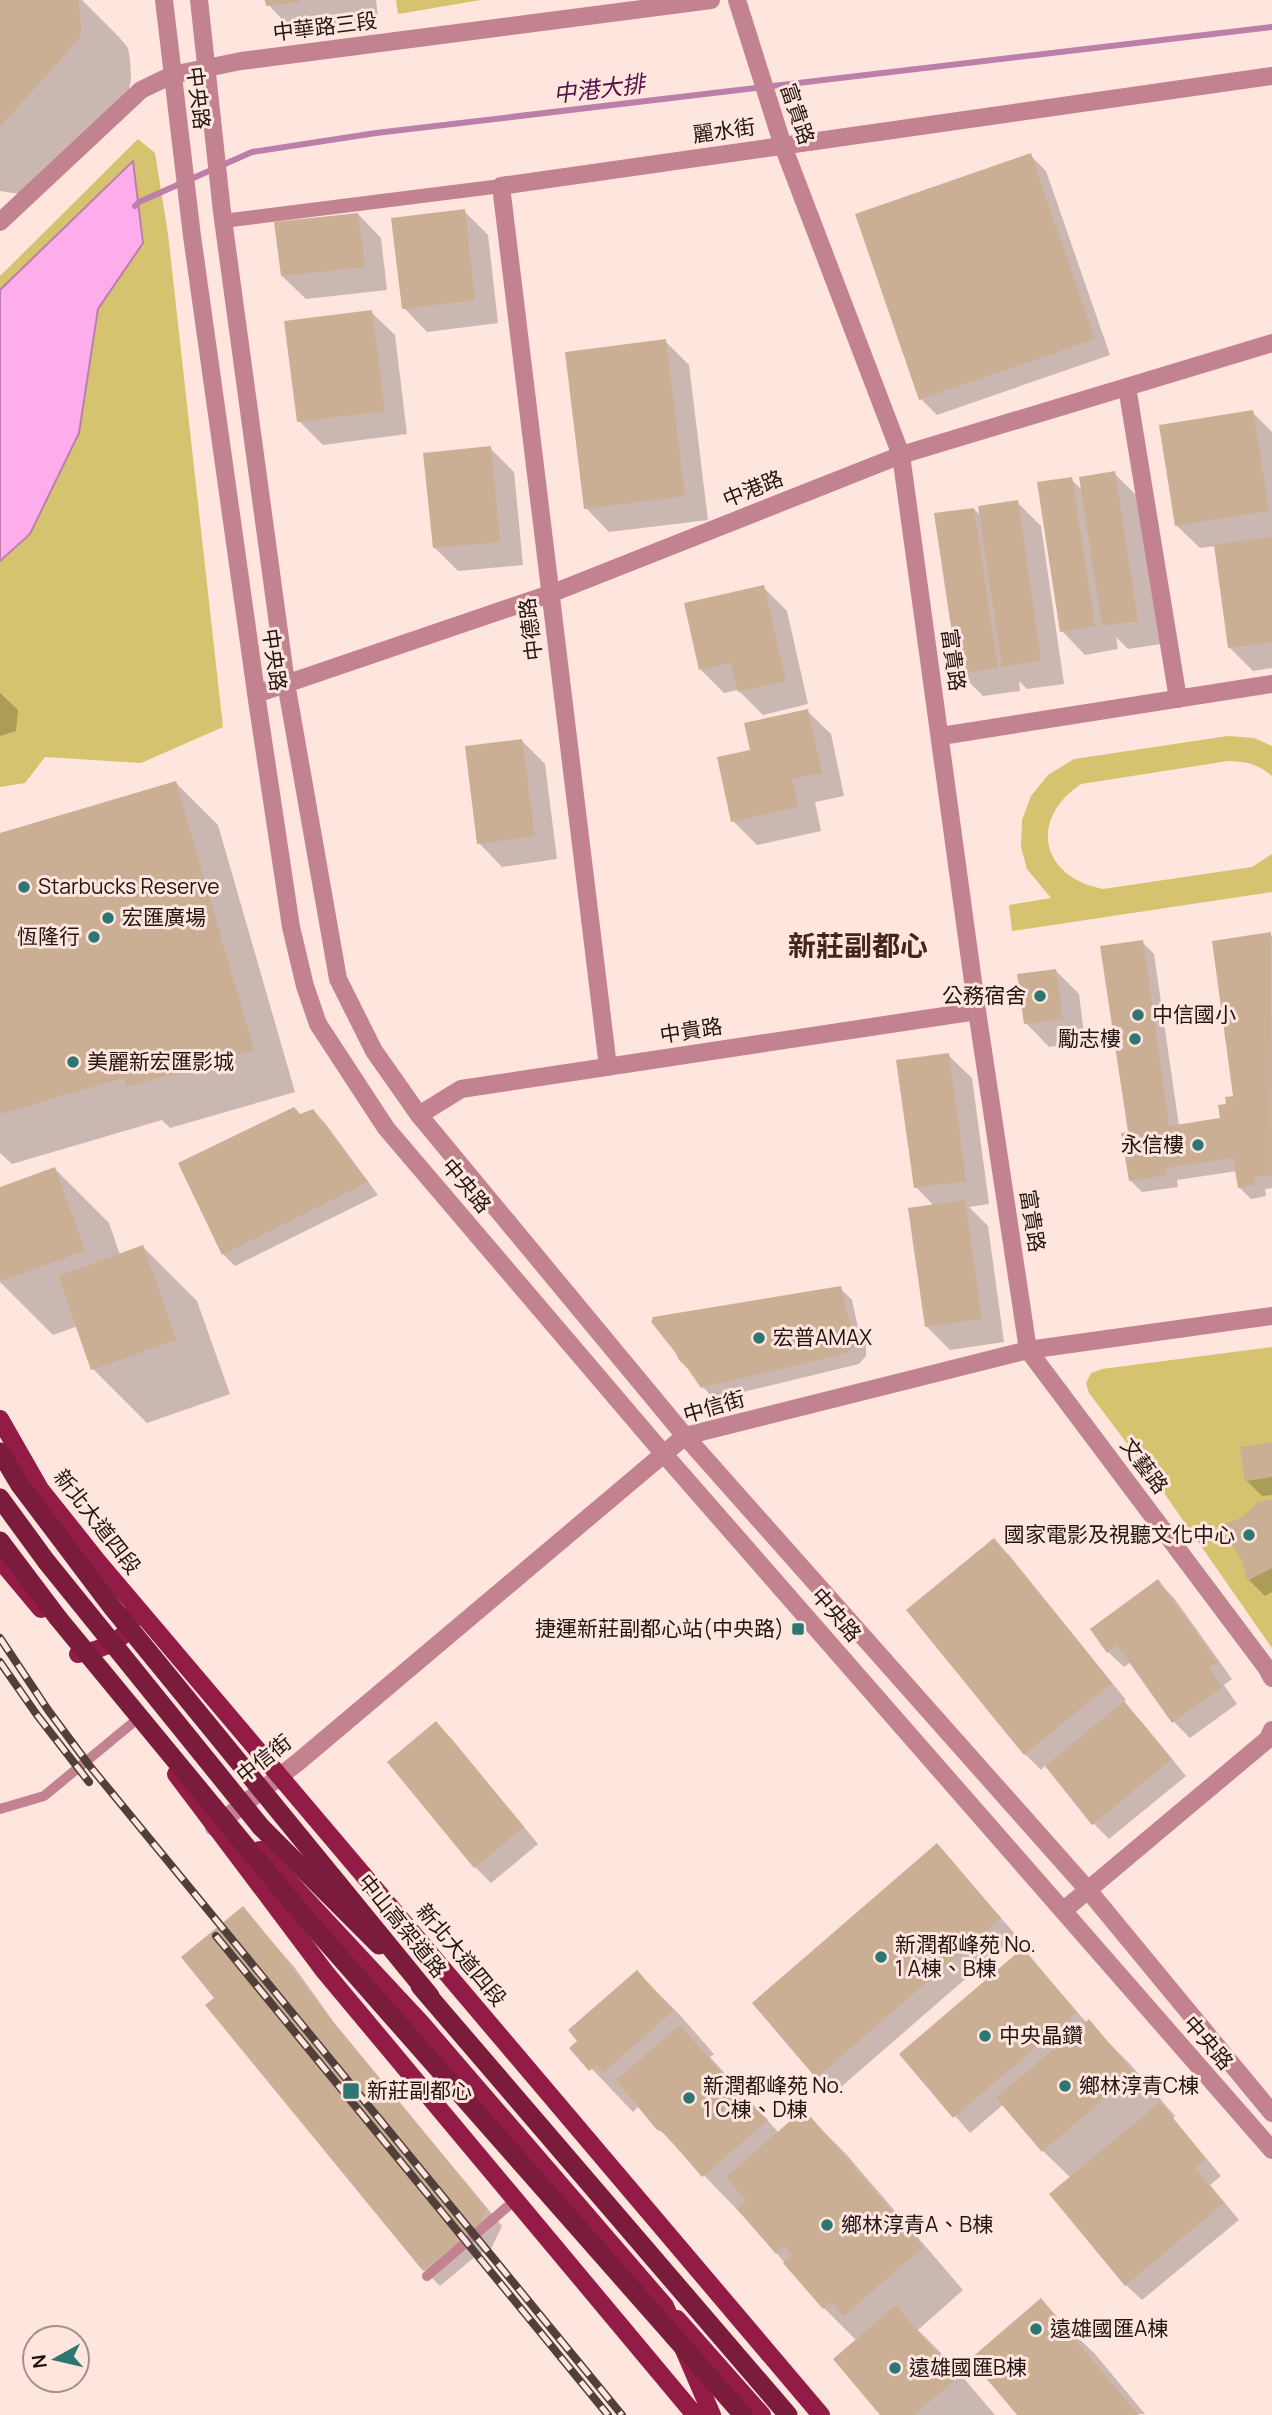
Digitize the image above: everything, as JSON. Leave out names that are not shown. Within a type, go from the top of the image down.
[{"type":"highway","name":"中山高架道路","points":[[0,1452],[19,1485],[112,1607],[430,1996],[788,2415]]},
{"type":"highway","points":[[0,1498],[46,1561],[261,1827],[430,1996]]},
{"type":"highway","points":[[0,1541],[58,1618],[302,1913],[743,2415]]},
{"type":"main road","name":"新北大道四段","points":[[0,1419],[40,1489],[131,1601],[821,2415]]},
{"type":"main road","points":[[0,1560],[171,1767],[421,2023],[761,2415]]},
{"type":"main road","points":[[78,1654],[99,1650],[121,1637],[132,1621],[131,1601]]},
{"type":"main road","points":[[221,1821],[326,1972],[695,2415]]},
{"type":"main road","points":[[665,2306],[712,2415]]},
{"type":"street","name":"中央路","points":[[164,0],[192,236],[256,694],[292,927],[305,986],[318,1024],[386,1128],[663,1453],[1272,2150]]},
{"type":"street","name":"中央路","points":[[199,0],[222,216],[286,684],[338,979],[374,1051],[419,1115],[685,1436],[1088,1890],[1272,2113]]},
{"type":"street","name":"中華路三段","points":[[0,222],[141,90],[172,75],[254,59],[710,0]]},
{"type":"street","name":"富貴路","points":[[737,0],[783,146],[901,455],[977,1011],[1028,1350]]},
{"type":"street","name":"麗水街","points":[[222,216],[501,186],[1272,76]]},
{"type":"street","name":"中德路","points":[[501,186],[608,1067]]},
{"type":"street","name":"中港路","points":[[256,694],[550,594],[901,455],[1272,342]]},
{"type":"street","points":[[1126,387],[1178,699]]},
{"type":"street","points":[[941,736],[1272,684]]},
{"type":"street","name":"中貴路","points":[[419,1115],[461,1089],[977,1011]]},
{"type":"street","name":"中信街","points":[[221,1821],[280,1776],[685,1436],[1028,1350],[1272,1316]]},
{"type":"street","name":"文藝路","points":[[1028,1350],[1272,1678]]},
{"type":"street","points":[[1064,1910],[1268,1739],[1272,1730]]},
{"type":"lane","points":[[0,1809],[44,1796],[135,1721]]},
{"type":"lane","points":[[427,2276],[515,2200]]},
{"type":"shaded area","points":[[396,0],[481,0],[398,14]]},
{"type":"shaded area","points":[[138,139],[155,153],[168,234],[223,727],[141,763],[45,757],[25,783],[0,787],[0,276]]},
{"type":"shaded area","points":[[133,161],[143,243],[98,309],[79,433],[30,534],[0,561],[0,290]]},
{"type":"shaded area","points":[[1228,736],[1254,738],[1272,746],[1272,776],[1251,764],[1228,761],[1081,784],[1064,798],[1053,814],[1048,830],[1049,846],[1055,860],[1066,873],[1082,883],[1103,889],[1252,867],[1272,854],[1272,892],[1012,931],[1009,905],[1051,898],[1027,869],[1021,847],[1022,820],[1031,796],[1048,775],[1074,759]]},
{"type":"shaded area","points":[[1272,1347],[1272,1648],[1162,1490],[1089,1393],[1086,1383],[1091,1373],[1102,1369]]},
{"type":"building","points":[[0,0],[79,0],[81,28],[79,39],[0,127]]},
{"type":"building","points":[[265,0],[300,0],[300,2],[266,6]]},
{"type":"building","points":[[1031,153],[1095,339],[919,400],[855,214]]},
{"type":"building","points":[[465,209],[475,300],[402,309],[391,218]]},
{"type":"building","points":[[358,213],[365,267],[281,276],[274,222]]},
{"type":"building","points":[[372,310],[385,411],[297,422],[284,321]]},
{"type":"building","points":[[666,339],[685,496],[584,509],[565,352]]},
{"type":"building","points":[[1253,410],[1269,511],[1175,526],[1159,425]]},
{"type":"building","points":[[491,446],[500,542],[433,548],[423,453]]},
{"type":"building","points":[[1115,471],[1138,621],[1102,626],[1079,477]]},
{"type":"building","points":[[1072,477],[1095,626],[1060,632],[1037,482]]},
{"type":"building","points":[[1018,500],[1041,661],[1002,667],[978,506]]},
{"type":"building","points":[[974,508],[998,668],[958,674],[934,513]]},
{"type":"building","points":[[1272,537],[1272,642],[1228,648],[1214,545]]},
{"type":"building","points":[[764,585],[786,681],[738,692],[731,663],[699,670],[684,603]]},
{"type":"building","points":[[808,709],[822,773],[792,779],[798,807],[731,822],[717,757],[750,750],[744,723]]},
{"type":"building","points":[[522,739],[535,836],[477,844],[465,746]]},
{"type":"building","name":"宏匯廣場","points":[[176,781],[254,1050],[127,1087],[124,1078],[0,1114],[0,833]]},
{"type":"building","points":[[1271,932],[1272,1175],[1254,1177],[1255,1185],[1238,1188],[1233,1158],[1166,1168],[1167,1175],[1129,1181],[1121,1133],[1128,1132],[1100,946],[1143,940],[1169,1126],[1220,1118],[1218,1105],[1226,1104],[1225,1097],[1233,1096],[1212,941]]},
{"type":"building","name":"公務宿舍","points":[[1056,969],[1063,1019],[1024,1024],[1017,974]]},
{"type":"building","points":[[949,1053],[966,1181],[914,1188],[896,1060]]},
{"type":"building","points":[[294,1107],[300,1114],[313,1109],[368,1182],[222,1255],[178,1163]]},
{"type":"building","points":[[55,1167],[85,1251],[0,1281],[0,1187]]},
{"type":"building","points":[[965,1200],[982,1319],[925,1327],[908,1208]]},
{"type":"building","points":[[143,1245],[177,1340],[91,1370],[58,1276]]},
{"type":"building","name":"宏普AMAX","points":[[841,1286],[847,1314],[855,1331],[855,1344],[847,1353],[701,1388],[651,1322],[653,1317]]},
{"type":"building","name":"國家電影及視聽文化中心","points":[[1272,1442],[1272,1477],[1245,1481],[1240,1447]]},
{"type":"building","name":"國家電影及視聽文化中心","points":[[1272,1499],[1272,1568],[1247,1581],[1242,1561],[1219,1525],[1237,1520],[1257,1502]]},
{"type":"building","points":[[994,1538],[1112,1683],[1024,1755],[906,1610]]},
{"type":"building","points":[[1158,1579],[1217,1662],[1209,1668],[1222,1687],[1172,1723],[1117,1645],[1107,1653],[1090,1629]]},
{"type":"building","points":[[1124,1701],[1172,1759],[1092,1825],[1045,1766]]},
{"type":"building","points":[[436,1721],[524,1827],[474,1868],[387,1762]]},
{"type":"building","name":"新潤都峰苑 No. 1 A棟、B棟","points":[[937,1843],[1001,1918],[816,2078],[752,2003]]},
{"type":"building","points":[[243,1906],[320,2006],[487,2209],[475,2233],[461,2240],[423,2271],[205,2005],[214,1998],[181,1957]]},
{"type":"building","name":"中央晶鑽","points":[[1023,1948],[1077,2012],[953,2118],[899,2054]]},
{"type":"building","points":[[637,1970],[673,2011],[603,2073],[597,2065],[589,2071],[569,2048],[577,2041],[568,2030]]},
{"type":"building","name":"鄉林淳青C棟","points":[[1089,2019],[1134,2073],[1042,2152],[996,2098]]},
{"type":"building","name":"新潤都峰苑 No. 1 C棟、D棟","points":[[680,2025],[741,2095],[768,2120],[702,2177],[664,2133],[656,2129],[616,2080]]},
{"type":"building","points":[[1160,2102],[1206,2159],[1195,2168],[1224,2203],[1125,2286],[1049,2194]]},
{"type":"building","name":"鄉林淳青A、B棟","points":[[804,2109],[923,2247],[844,2316],[831,2302],[823,2309],[783,2263],[792,2255],[784,2246],[776,2254],[737,2209],[746,2201],[726,2177]]},
{"type":"building","name":"遠雄國匯A棟","points":[[1041,2298],[1139,2415],[1017,2415],[970,2359]]},
{"type":"building","name":"遠雄國匯B棟","points":[[896,2305],[957,2378],[914,2415],[880,2415],[833,2359]]},
{"type":"waterway","name":"中港大排","points":[[135,206],[252,152],[376,133],[1272,27]]},
{"type":"railway","points":[[0,1638],[89,1765],[622,2415]]},
{"type":"railway","points":[[0,1662],[89,1782]]},
{"type":"railway","points":[[216,1936],[608,2415]]},
{"type":"place","name":"Starbucks Reserve","points":[[24,887]]},
{"type":"place","name":"宏匯廣場","points":[[108,918]]},
{"type":"place","name":"恆隆行","points":[[94,937]]},
{"type":"place","name":"公務宿舍","points":[[1040,996]]},
{"type":"place","name":"中信國小","points":[[1138,1015]]},
{"type":"place","name":"勵志樓","points":[[1135,1039]]},
{"type":"place","name":"美麗新宏匯影城","points":[[73,1062]]},
{"type":"place","name":"永信樓","points":[[1198,1145]]},
{"type":"place","name":"宏普AMAX","points":[[759,1338]]},
{"type":"place","name":"國家電影及視聽文化中心","points":[[1249,1535]]},
{"type":"place","name":"捷運新莊副都心站(中央路)","points":[[798,1629]]},
{"type":"place","name":"新潤都峰苑 No. 1 A棟、B棟","points":[[881,1957]]},
{"type":"place","name":"中央晶鑽","points":[[985,2036]]},
{"type":"place","name":"鄉林淳青C棟","points":[[1065,2086]]},
{"type":"place","name":"新莊副都心","points":[[351,2091]]},
{"type":"place","name":"新潤都峰苑 No. 1 C棟、D棟","points":[[689,2098]]},
{"type":"place","name":"鄉林淳青A、B棟","points":[[827,2225]]},
{"type":"place","name":"遠雄國匯A棟","points":[[1036,2329]]},
{"type":"place","name":"遠雄國匯B棟","points":[[895,2368]]},
{"type":"district","name":"新莊副都心","points":[[858,946]]}]
